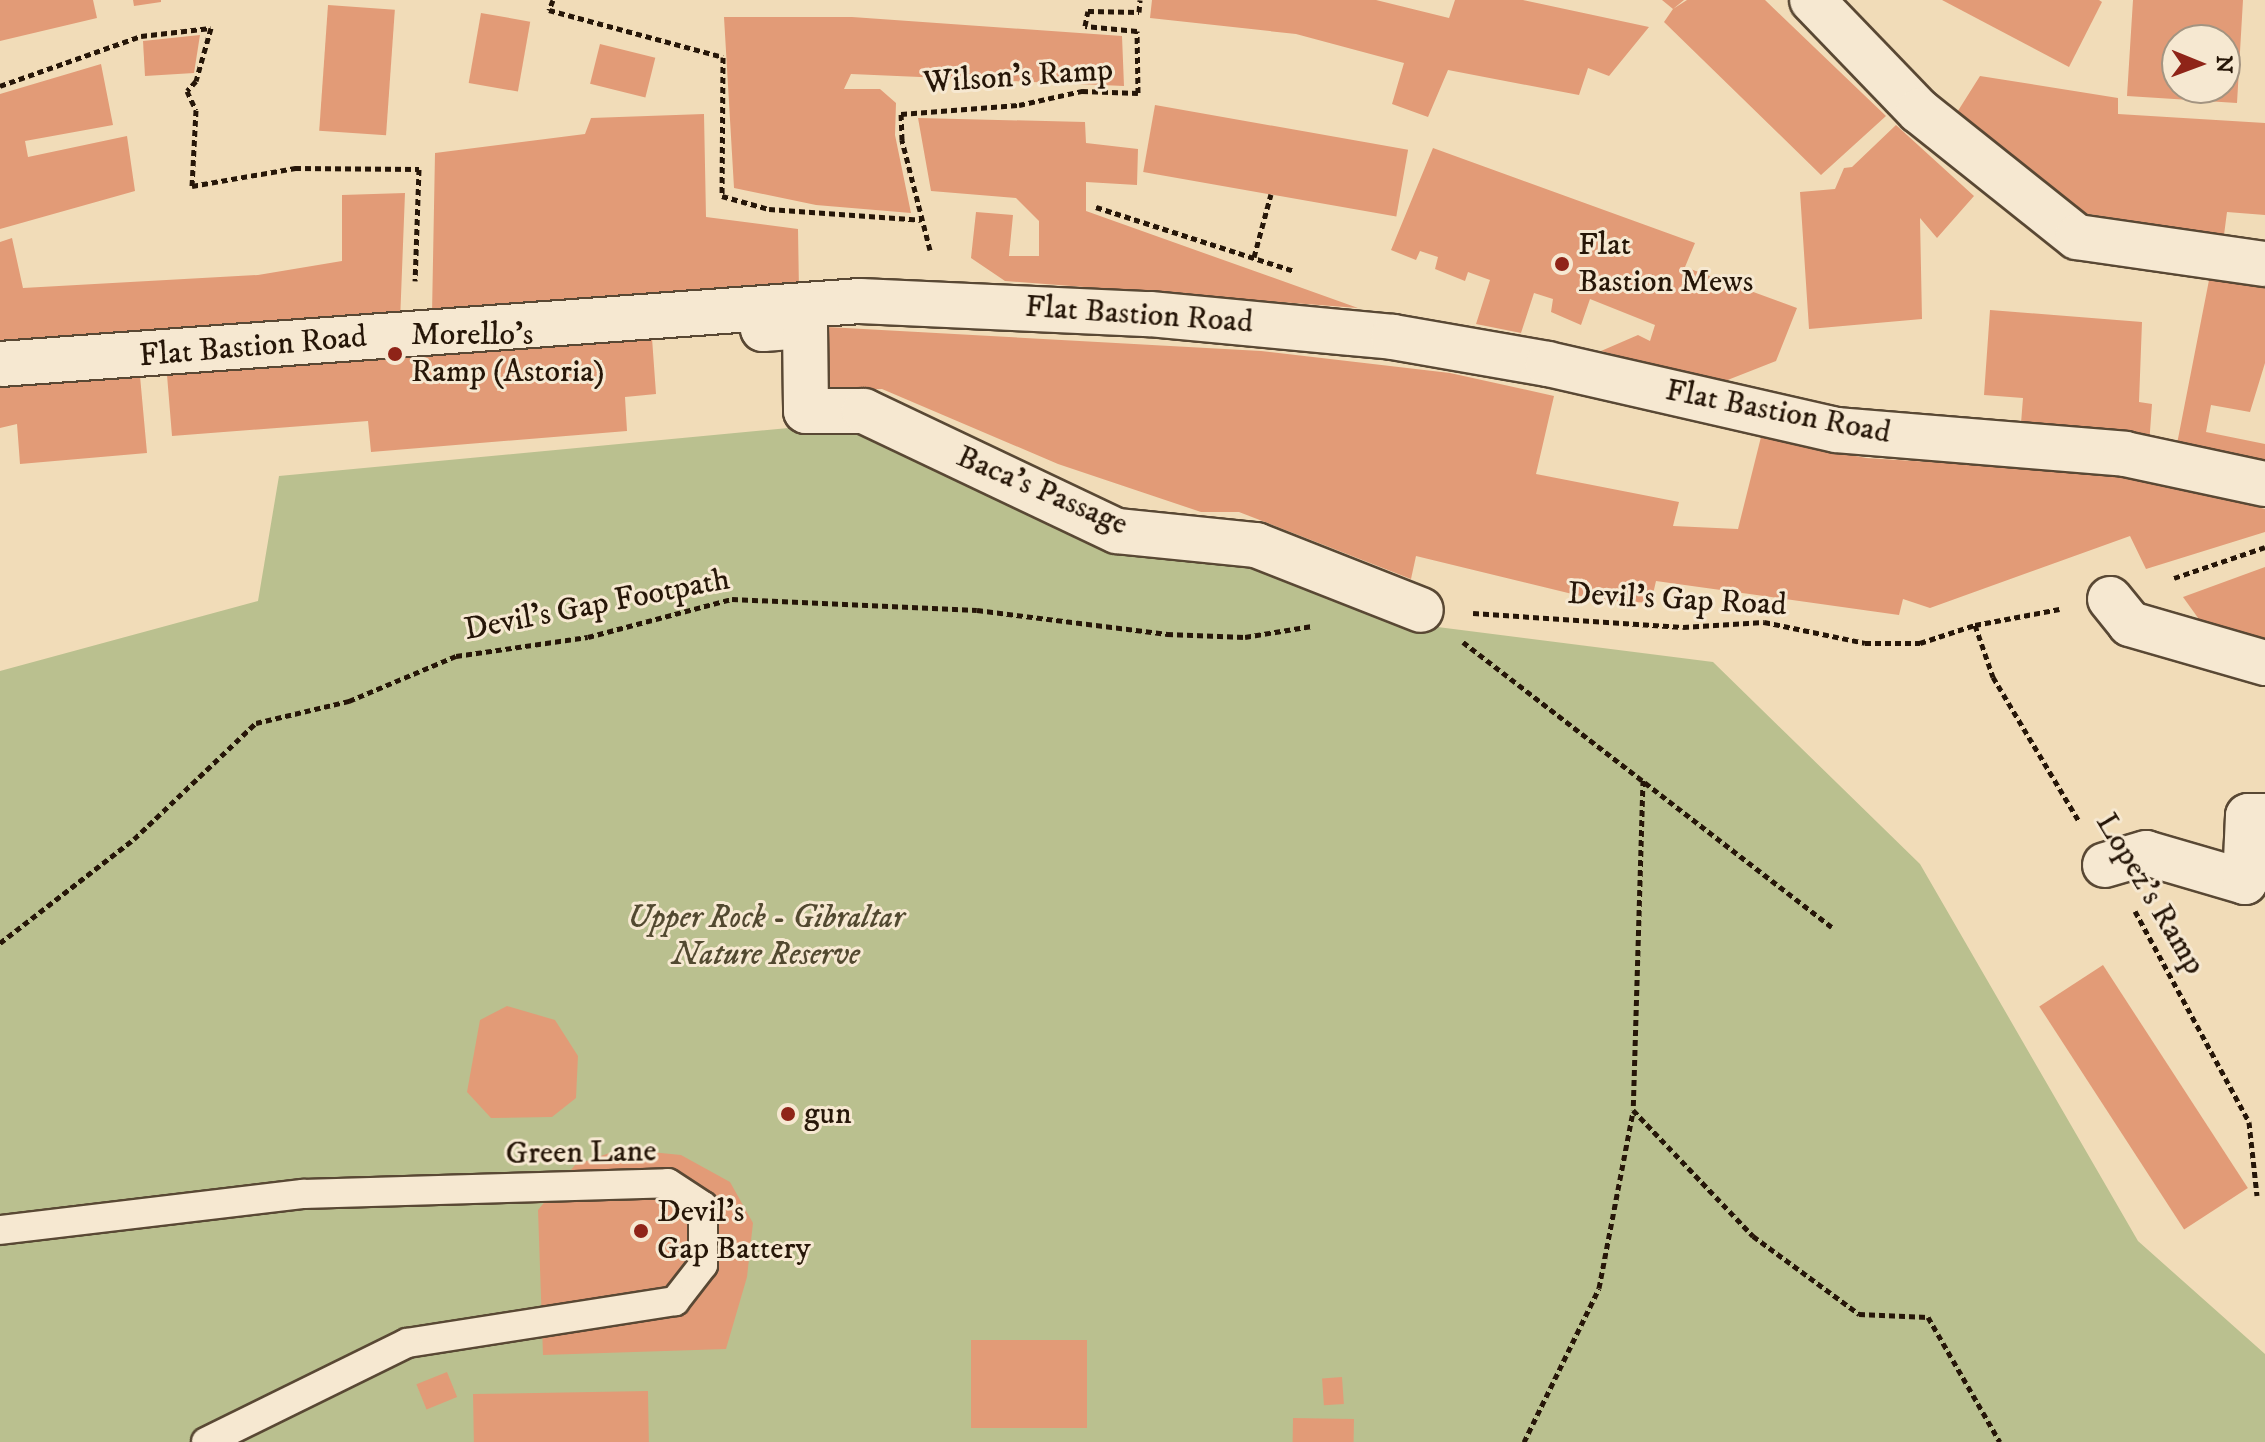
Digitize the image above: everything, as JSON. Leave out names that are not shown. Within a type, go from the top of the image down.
[{"type":"street","points":[[1812,0],[1919,111],[2077,237],[2265,264]]},
{"type":"street","name":"Flat Bastion Road","points":[[0,364],[860,301],[948,304],[1325,329],[1548,364],[1836,430],[2140,456],[2265,484]]},
{"type":"street","name":"Baca's Passage","points":[[764,308],[763,329],[805,326],[806,411],[864,411],[1117,531],[1256,545],[1421,610]]},
{"type":"street","points":[[2110,599],[2130,624],[2265,663]]},
{"type":"street","points":[[2105,865],[2146,853],[2245,882],[2248,816],[2265,816]]},
{"type":"lane","name":"Green Lane","points":[[0,1230],[319,1194],[668,1183],[703,1206],[703,1265],[675,1301],[407,1343],[206,1442]]},
{"type":"path","points":[[553,0],[549,10],[723,57],[722,196],[769,209],[921,220]]},
{"type":"path","name":"Wilson's Ramp","points":[[931,253],[902,140],[901,114],[1019,105],[1082,91],[1138,93],[1137,31],[1085,26],[1088,11],[1139,12],[1140,0]]},
{"type":"path","points":[[0,86],[141,36],[211,28],[196,81],[187,91],[196,110],[192,186],[295,168],[419,169],[415,335]]},
{"type":"path","points":[[1254,257],[1271,194]]},
{"type":"path","points":[[1096,207],[1297,271]]},
{"type":"path","name":"Devil's Gap Footpath","points":[[0,943],[134,839],[256,723],[349,701],[456,656],[588,637],[732,599],[977,610],[1167,634],[1245,637],[1328,624]]},
{"type":"path","points":[[1421,610],[1832,927]]},
{"type":"path","name":"Devil's Gap Road","points":[[1421,610],[1683,627],[1764,622],[1865,643],[1920,643],[1975,625]]},
{"type":"path","name":"Lopez's Ramp","points":[[1975,625],[1993,677],[2145,927],[2249,1122],[2257,1196]]},
{"type":"path","points":[[1524,1442],[1599,1288],[1633,1110],[1643,780]]},
{"type":"path","points":[[1633,1110],[1753,1236],[1859,1314],[1928,1317],[2000,1442]]},
{"type":"green space","name":"Upper Rock - Gibraltar Nature Reserve","points":[[863,421],[1247,556],[1414,624],[1713,662],[1920,864],[2138,1241],[2265,1354],[2265,1442],[0,1442],[0,671],[258,601],[279,476]]},
{"type":"building","points":[[0,0],[93,0],[97,18],[0,41]]},
{"type":"building","points":[[133,0],[161,0],[161,2],[134,6]]},
{"type":"building","points":[[1152,0],[1376,0],[1449,18],[1455,0],[1523,0],[1649,27],[1609,76],[1588,68],[1579,95],[1448,70],[1428,117],[1392,104],[1404,63],[1296,34],[1150,18]]},
{"type":"building","points":[[1662,0],[1684,0],[1673,9]]},
{"type":"building","points":[[1687,0],[1765,0],[1886,116],[1821,175],[1664,22],[1673,9]]},
{"type":"building","points":[[1942,0],[2099,0],[2102,2],[2069,67]]},
{"type":"building","points":[[2133,0],[2243,0],[2241,34],[2241,24],[2161,24],[2161,98],[2127,96]]},
{"type":"building","points":[[328,5],[395,10],[386,135],[319,131]]},
{"type":"building","points":[[481,13],[530,22],[518,92],[469,83]]},
{"type":"building","points":[[724,17],[852,17],[1122,36],[1124,86],[851,74],[844,89],[880,89],[896,103],[895,135],[911,213],[816,205],[734,188]]},
{"type":"building","points":[[200,35],[194,73],[145,76],[143,41]]},
{"type":"building","points":[[600,44],[655,58],[645,98],[590,84]]},
{"type":"building","points":[[101,64],[113,125],[25,141],[28,157],[127,136],[135,191],[0,229],[0,94]]},
{"type":"building","points":[[1980,76],[2118,98],[2118,114],[2265,123],[2265,215],[2227,212],[2224,235],[2075,212],[1956,114]]},
{"type":"building","points":[[1155,105],[1408,150],[1396,217],[1143,172]]},
{"type":"building","points":[[704,114],[706,217],[798,229],[799,291],[432,314],[435,153],[585,134],[591,118]]},
{"type":"building","points":[[918,118],[1085,122],[1086,143],[1138,149],[1137,185],[1086,182],[1086,211],[1358,308],[1005,281],[971,258],[976,212],[1013,215],[1009,256],[1039,256],[1039,221],[1016,198],[931,191]]},
{"type":"building","points":[[1896,125],[1974,196],[1937,238],[1920,218],[1922,319],[1809,329],[1800,192],[1835,189],[1844,168],[1852,167]]},
{"type":"building","name":"Flat Bastion Mews","points":[[1433,148],[1695,243],[1685,267],[1797,308],[1776,361],[1720,383],[1601,351],[1638,335],[1650,341],[1655,325],[1590,299],[1581,325],[1551,312],[1553,299],[1534,293],[1521,333],[1476,324],[1490,280],[1468,272],[1465,281],[1435,269],[1438,257],[1420,251],[1416,260],[1391,250]]},
{"type":"building","points":[[405,193],[400,322],[0,346],[0,242],[12,238],[23,288],[258,275],[342,261],[342,195]]},
{"type":"building","points":[[2210,275],[2265,288],[2265,363],[2250,412],[2211,405],[2206,432],[2265,444],[2265,469],[2176,449]]},
{"type":"building","points":[[1990,310],[2142,322],[2139,402],[2152,404],[2149,445],[2020,436],[2023,398],[1984,395]]},
{"type":"building","points":[[827,327],[1261,351],[1450,373],[1554,396],[1536,474],[1679,502],[1673,526],[1738,529],[1761,437],[1866,458],[2135,475],[2265,509],[2265,532],[2146,569],[2130,536],[1930,608],[1903,599],[1899,615],[1656,581],[1651,603],[1597,600],[1416,556],[1411,579],[1239,512],[1201,512],[1058,464],[882,389],[824,391]]},
{"type":"building","points":[[652,338],[656,394],[625,397],[627,431],[371,452],[368,421],[172,436],[167,375]]},
{"type":"building","points":[[140,376],[147,453],[20,464],[17,424],[0,428],[0,388]]},
{"type":"building","points":[[2265,567],[2265,648],[2211,636],[2183,597]]},
{"type":"building","points":[[2103,965],[2248,1188],[2184,1229],[2039,1006]]},
{"type":"building","points":[[507,1006],[555,1020],[578,1056],[576,1098],[552,1117],[491,1118],[467,1092],[480,1020]]},
{"type":"building","points":[[621,1149],[681,1155],[730,1182],[753,1223],[747,1277],[726,1349],[543,1355],[538,1210],[575,1165]]},
{"type":"building","points":[[971,1340],[1087,1340],[1087,1428],[971,1428]]},
{"type":"building","points":[[447,1372],[457,1397],[427,1409],[416,1384]]},
{"type":"building","points":[[1342,1377],[1344,1404],[1324,1405],[1322,1378]]},
{"type":"building","points":[[648,1391],[649,1442],[474,1442],[473,1394]]},
{"type":"building","points":[[1293,1418],[1354,1419],[1354,1442],[1293,1442]]},
{"type":"place","name":"Flat Bastion Mews","points":[[1562,264]]},
{"type":"place","name":"Morello's Ramp (Astoria)","points":[[395,354]]},
{"type":"place","name":"gun","points":[[788,1114]]},
{"type":"place","name":"Devil's Gap Battery","points":[[641,1231]]}]
